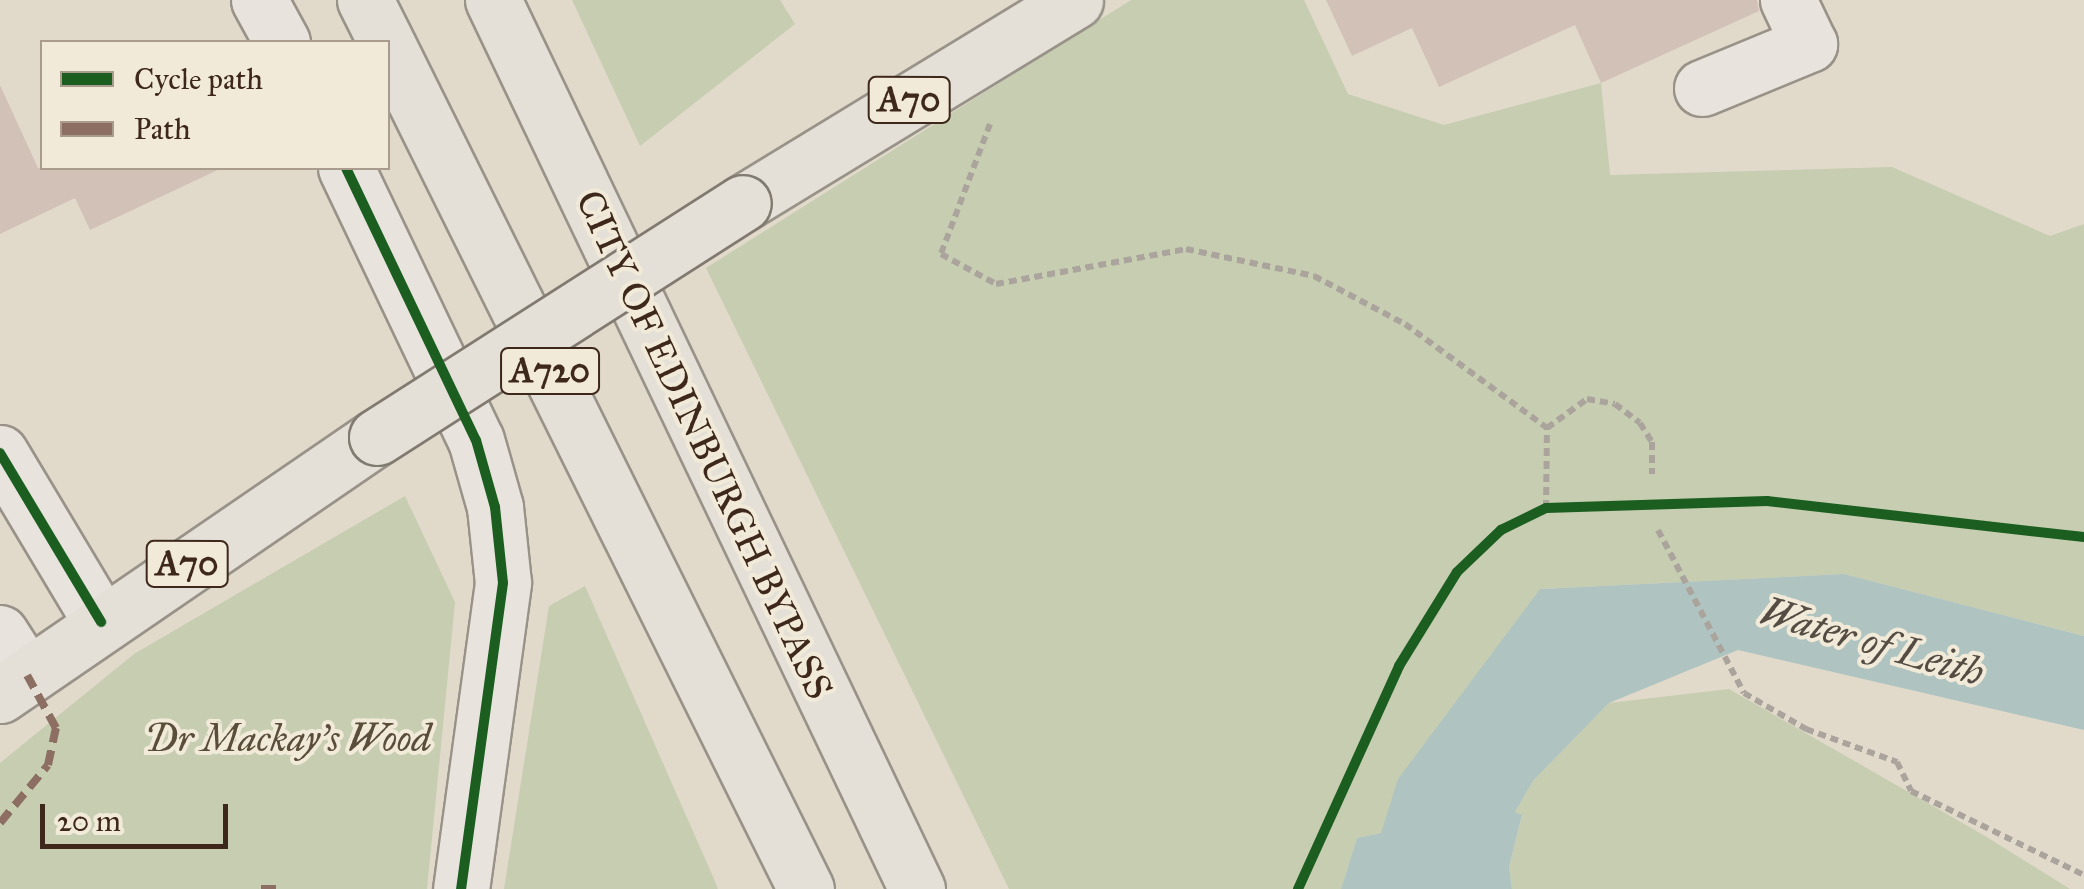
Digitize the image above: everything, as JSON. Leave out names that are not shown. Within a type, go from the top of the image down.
[{"type":"main road","name":"A720","points":[[365,0],[385,40]]},
{"type":"main road","name":"CITY OF EDINBURGH BYPASS","points":[[493,0],[917,889]]},
{"type":"main road","name":"A70","points":[[9,668],[101,622],[377,437],[743,203],[1075,0]]},
{"type":"main road","name":"A720","points":[[390,50],[806,889]]},
{"type":"street","points":[[259,0],[281,40]]},
{"type":"street","points":[[1702,88],[1809,44],[1788,0]]},
{"type":"street","points":[[347,170],[476,440],[495,507],[503,583],[461,889]]},
{"type":"street","points":[[0,454],[101,622]]},
{"type":"path","points":[[982,55],[996,109],[941,254],[996,284],[1186,249],[1314,276],[1404,324],[1547,428]]},
{"type":"path","points":[[1547,428],[1586,399],[1615,404],[1652,442],[1652,474]]},
{"type":"path","points":[[1546,508],[1547,428]]},
{"type":"path","points":[[1531,515],[1546,508],[1564,507]]},
{"type":"path","points":[[1658,530],[1744,694],[1806,729],[1897,762],[1911,791],[2084,875]]},
{"type":"green space","points":[[572,0],[780,0],[795,24],[640,146]]},
{"type":"green space","points":[[1131,0],[1304,0],[1348,94],[1444,125],[1601,83],[1610,175],[1892,167],[2050,236],[2084,224],[2084,636],[1844,574],[1540,589],[1381,833],[1357,838],[1341,889],[1009,889],[706,268]]},
{"type":"green space","name":"Dr Mackay's Wood","points":[[405,496],[455,602],[427,889],[0,889],[0,763],[134,654]]},
{"type":"green space","points":[[585,586],[718,889],[504,889],[549,606]]},
{"type":"green space","points":[[1729,689],[2070,889],[1512,889],[1509,867],[1522,816],[1515,812],[1533,781],[1609,703]]},
{"type":"water","name":"Water of Leith","points":[[1844,574],[2084,636],[2084,730],[1738,650],[1609,703],[1533,781],[1515,812],[1522,815],[1509,867],[1512,889],[1341,889],[1357,838],[1381,833],[1398,779],[1540,589]]},
{"type":"building","points":[[1326,0],[1757,0],[1759,11],[1601,83],[1575,25],[1439,87],[1412,28],[1352,56]]},
{"type":"building","points":[[0,85],[40,170],[218,170],[90,230],[75,198],[0,234]]},
{"type":"marked path","points":[[0,823],[48,765],[56,728],[27,675]]},
{"type":"marked path","points":[[261,889],[282,889]]},
{"type":"cycle path","points":[[347,170],[476,440],[495,507],[503,583],[461,889]]},
{"type":"cycle path","points":[[0,453],[101,622]]},
{"type":"cycle path","points":[[1298,889],[1399,666],[1457,572],[1501,530],[1546,508],[1767,501],[2084,537]]}]
